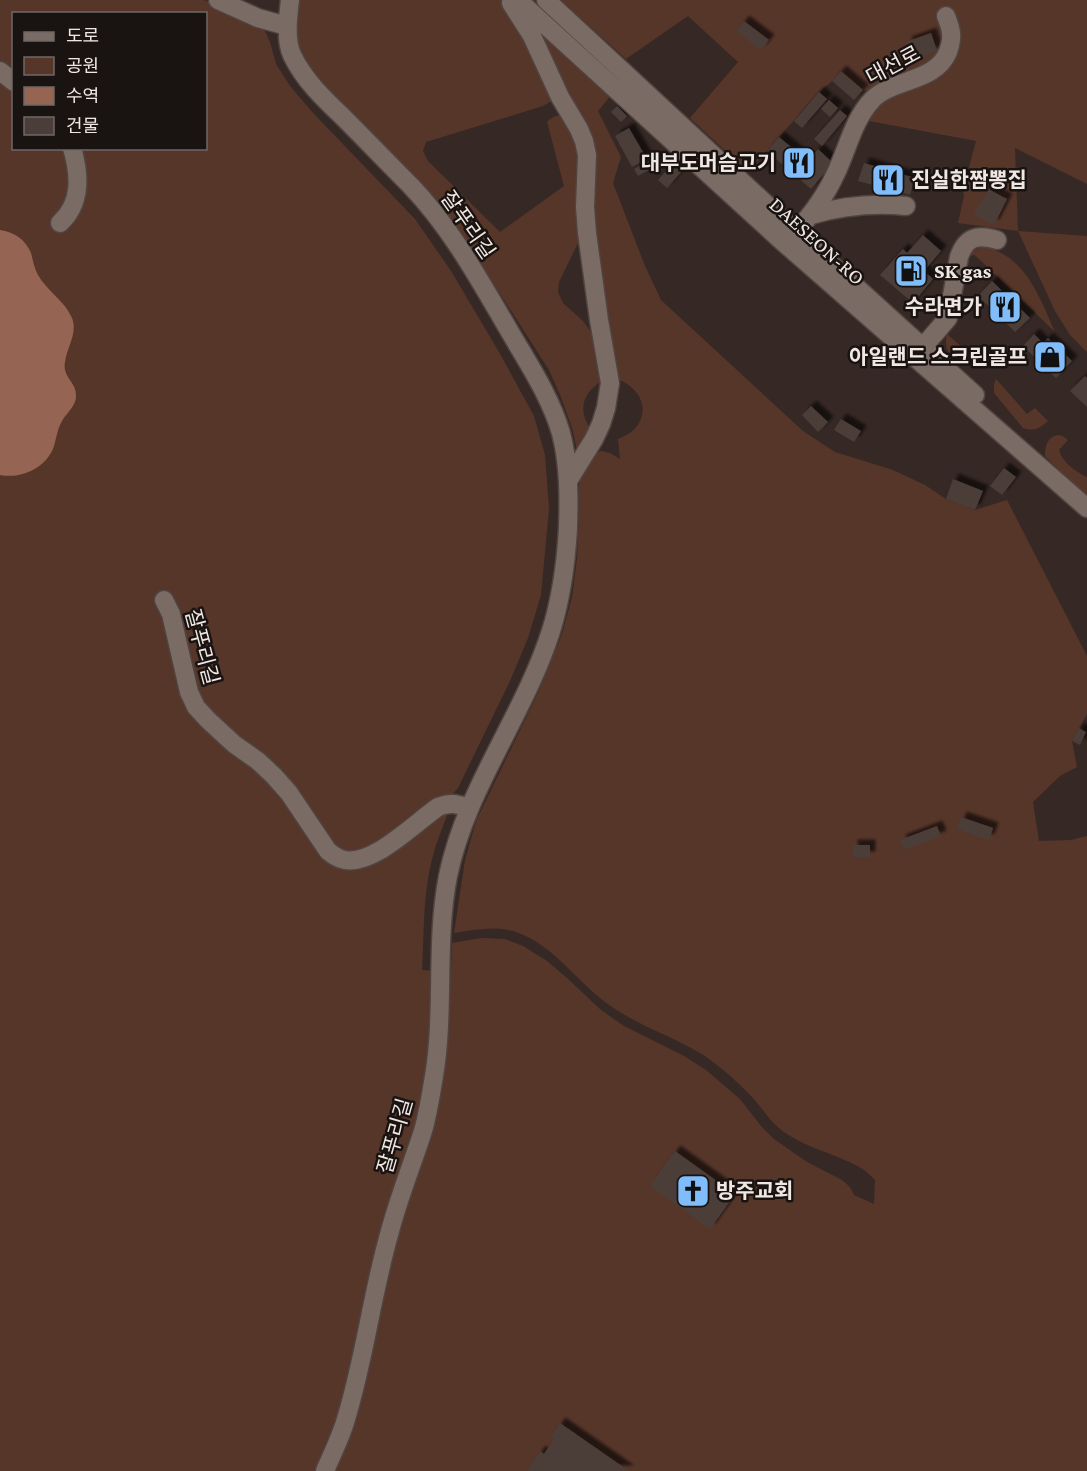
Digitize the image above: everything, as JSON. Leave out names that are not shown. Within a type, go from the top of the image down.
[{"type":"street","points":[[218,0],[258,18],[287,26]]},
{"type":"street","name":"잘푸리길","points":[[290,0],[287,26],[290,51],[302,73],[415,191],[447,230],[473,269],[546,394],[560,431],[567,461],[570,491],[567,546],[559,602],[550,633],[532,679],[458,837],[448,877],[442,920],[440,1026],[424,1127],[388,1234],[356,1382],[345,1422],[325,1471]]},
{"type":"street","points":[[509,0],[543,57],[560,97],[579,129],[587,155],[585,207],[587,233],[598,320],[610,383],[601,424],[568,481]]},
{"type":"street","name":"DAESEON-RO","points":[[518,0],[782,241],[1087,508]]},
{"type":"street","name":"DAESEON-RO","points":[[546,0],[987,405],[1064,487]]},
{"type":"street","name":"대선로","points":[[796,232],[825,195],[856,127],[872,101],[890,88],[930,72],[946,58],[951,34],[946,16]]},
{"type":"street","points":[[0,71],[12,80]]},
{"type":"street","points":[[60,223],[74,206],[77,192],[77,163],[73,150]]},
{"type":"street","points":[[811,215],[830,210],[874,205],[906,206]]},
{"type":"street","points":[[923,347],[948,318],[962,248],[974,238],[997,240]]},
{"type":"street","name":"잘푸리길","points":[[164,600],[171,614],[189,692],[196,707],[234,744],[274,776],[289,793],[328,851],[345,860],[364,858],[378,852],[428,814],[448,803],[470,808]]},
{"type":"green space","points":[[0,0],[204,0],[258,25],[265,31],[276,64],[290,86],[415,219],[451,271],[534,416],[545,455],[549,509],[541,595],[528,638],[510,681],[458,788],[452,795],[443,795],[380,843],[360,853],[345,851],[333,844],[290,784],[269,760],[235,738],[209,714],[199,699],[183,635],[169,600],[165,616],[191,707],[199,718],[222,741],[263,772],[287,798],[329,860],[347,866],[364,865],[379,859],[434,817],[449,810],[434,853],[428,880],[422,970],[451,972],[452,943],[481,938],[505,939],[523,946],[547,961],[601,1010],[624,1026],[684,1056],[706,1070],[740,1099],[774,1139],[807,1162],[842,1180],[850,1187],[854,1195],[874,1204],[875,1180],[865,1171],[789,1136],[718,1065],[693,1049],[641,1024],[605,1002],[541,945],[516,932],[501,929],[454,933],[465,860],[476,821],[537,695],[562,634],[572,597],[577,559],[581,473],[593,454],[601,451],[620,459],[618,439],[629,434],[636,427],[643,411],[637,394],[620,380],[612,359],[590,230],[591,148],[585,129],[560,85],[527,16],[612,94],[598,111],[621,157],[613,183],[645,266],[661,300],[803,431],[835,452],[893,470],[925,485],[946,499],[975,510],[1007,500],[1087,656],[1087,714],[1072,741],[1077,767],[1060,776],[1033,802],[1039,841],[1071,840],[1087,836],[1087,1471],[0,1471],[0,78],[12,88],[12,150],[68,150],[73,166],[74,184],[67,209],[61,216],[66,223],[80,205],[84,190],[84,165],[79,150],[207,150],[207,12],[12,12],[12,74],[0,64]]},
{"type":"green space","points":[[300,0],[501,0],[552,94],[550,102],[426,142],[423,151],[428,161],[500,232],[564,186],[547,122],[556,116],[567,117],[580,139],[581,226],[578,243],[559,282],[558,292],[563,303],[583,321],[591,332],[595,344],[600,382],[585,398],[583,411],[592,431],[578,456],[573,431],[549,370],[456,225],[423,186],[306,67],[297,42]]},
{"type":"green space","points":[[561,0],[1087,0],[1087,184],[1015,148],[1018,231],[958,223],[964,196],[963,190],[976,141],[864,120],[876,101],[931,76],[949,61],[954,52],[956,40],[950,8],[938,14],[944,38],[942,51],[926,69],[874,91],[863,90],[841,71],[819,92],[748,172],[690,118],[738,62],[688,16],[626,59]]},
{"type":"green space","points":[[1018,231],[1087,236],[1087,352],[1070,335],[1055,311]]},
{"type":"green space","points":[[984,247],[998,252],[1021,268],[1037,292],[1055,332],[978,258],[974,255],[967,259],[974,251]]},
{"type":"green space","points":[[947,334],[972,356],[960,359],[951,355],[946,346]]},
{"type":"green space","points":[[996,379],[1027,414],[1035,408],[1048,421],[1037,429],[1023,428],[994,393]]},
{"type":"green space","points":[[1058,435],[1068,440],[1059,450],[1063,459],[1087,477],[1087,498],[1045,456],[1047,442]]},
{"type":"water","points":[[0,230],[14,234],[26,244],[38,275],[65,306],[74,324],[65,367],[65,372],[75,390],[76,399],[73,406],[63,420],[53,449],[44,462],[24,474],[8,476],[0,475]]},
{"type":"building","points":[[744,21],[769,40],[761,50],[736,31]]},
{"type":"building","points":[[931,33],[937,51],[913,60],[906,42]]},
{"type":"building","points":[[841,71],[863,90],[854,100],[832,81]]},
{"type":"building","points":[[819,92],[827,99],[802,128],[794,121]]},
{"type":"building","points":[[829,100],[838,108],[830,117],[821,109]]},
{"type":"building","points":[[617,106],[627,116],[621,122],[611,112]]},
{"type":"building","points":[[840,110],[847,116],[822,146],[814,139]]},
{"type":"building","points":[[629,128],[647,159],[632,167],[615,136]]},
{"type":"building","points":[[779,137],[808,161],[818,149],[833,163],[811,189],[767,151]]},
{"type":"building","points":[[654,158],[658,165],[638,176],[634,169]]},
{"type":"building","points":[[674,162],[683,170],[667,188],[658,180]]},
{"type":"building","points":[[864,163],[915,178],[910,195],[858,181]]},
{"type":"building","points":[[988,189],[1007,199],[994,225],[974,215]]},
{"type":"building","points":[[923,235],[941,251],[924,271],[933,279],[913,303],[880,275],[903,249],[907,253]]},
{"type":"building","points":[[992,281],[1030,318],[1015,332],[978,296]]},
{"type":"building","points":[[1034,334],[1043,343],[1048,338],[1072,361],[1056,378],[1023,346]]},
{"type":"building","points":[[1085,376],[1087,378],[1087,407],[1070,391]]},
{"type":"building","points":[[811,406],[828,422],[818,432],[802,415]]},
{"type":"building","points":[[841,419],[861,431],[854,442],[834,430]]},
{"type":"building","points":[[1004,468],[1016,477],[1002,495],[990,486]]},
{"type":"building","points":[[953,479],[983,491],[975,510],[946,499]]},
{"type":"building","points":[[1079,728],[1086,732],[1080,745],[1072,741]]},
{"type":"building","points":[[961,817],[993,828],[989,840],[957,829]]},
{"type":"building","points":[[937,826],[941,836],[904,850],[900,840]]},
{"type":"building","points":[[852,845],[870,845],[870,857],[853,857]]},
{"type":"building","points":[[675,1151],[735,1194],[710,1229],[650,1186]]},
{"type":"building","points":[[560,1423],[629,1471],[527,1471],[540,1451],[544,1454],[554,1439],[551,1436]]},
{"type":"place","name":"대부도머슴고기","points":[[799,163]]},
{"type":"place","name":"진실한짬뽕집","points":[[888,180]]},
{"type":"place","name":"SK gas","points":[[911,271]]},
{"type":"place","name":"수라면가","points":[[1005,307]]},
{"type":"place","name":"아일랜드 스크린골프","points":[[1050,357]]},
{"type":"place","name":"방주교회","points":[[693,1191]]}]
